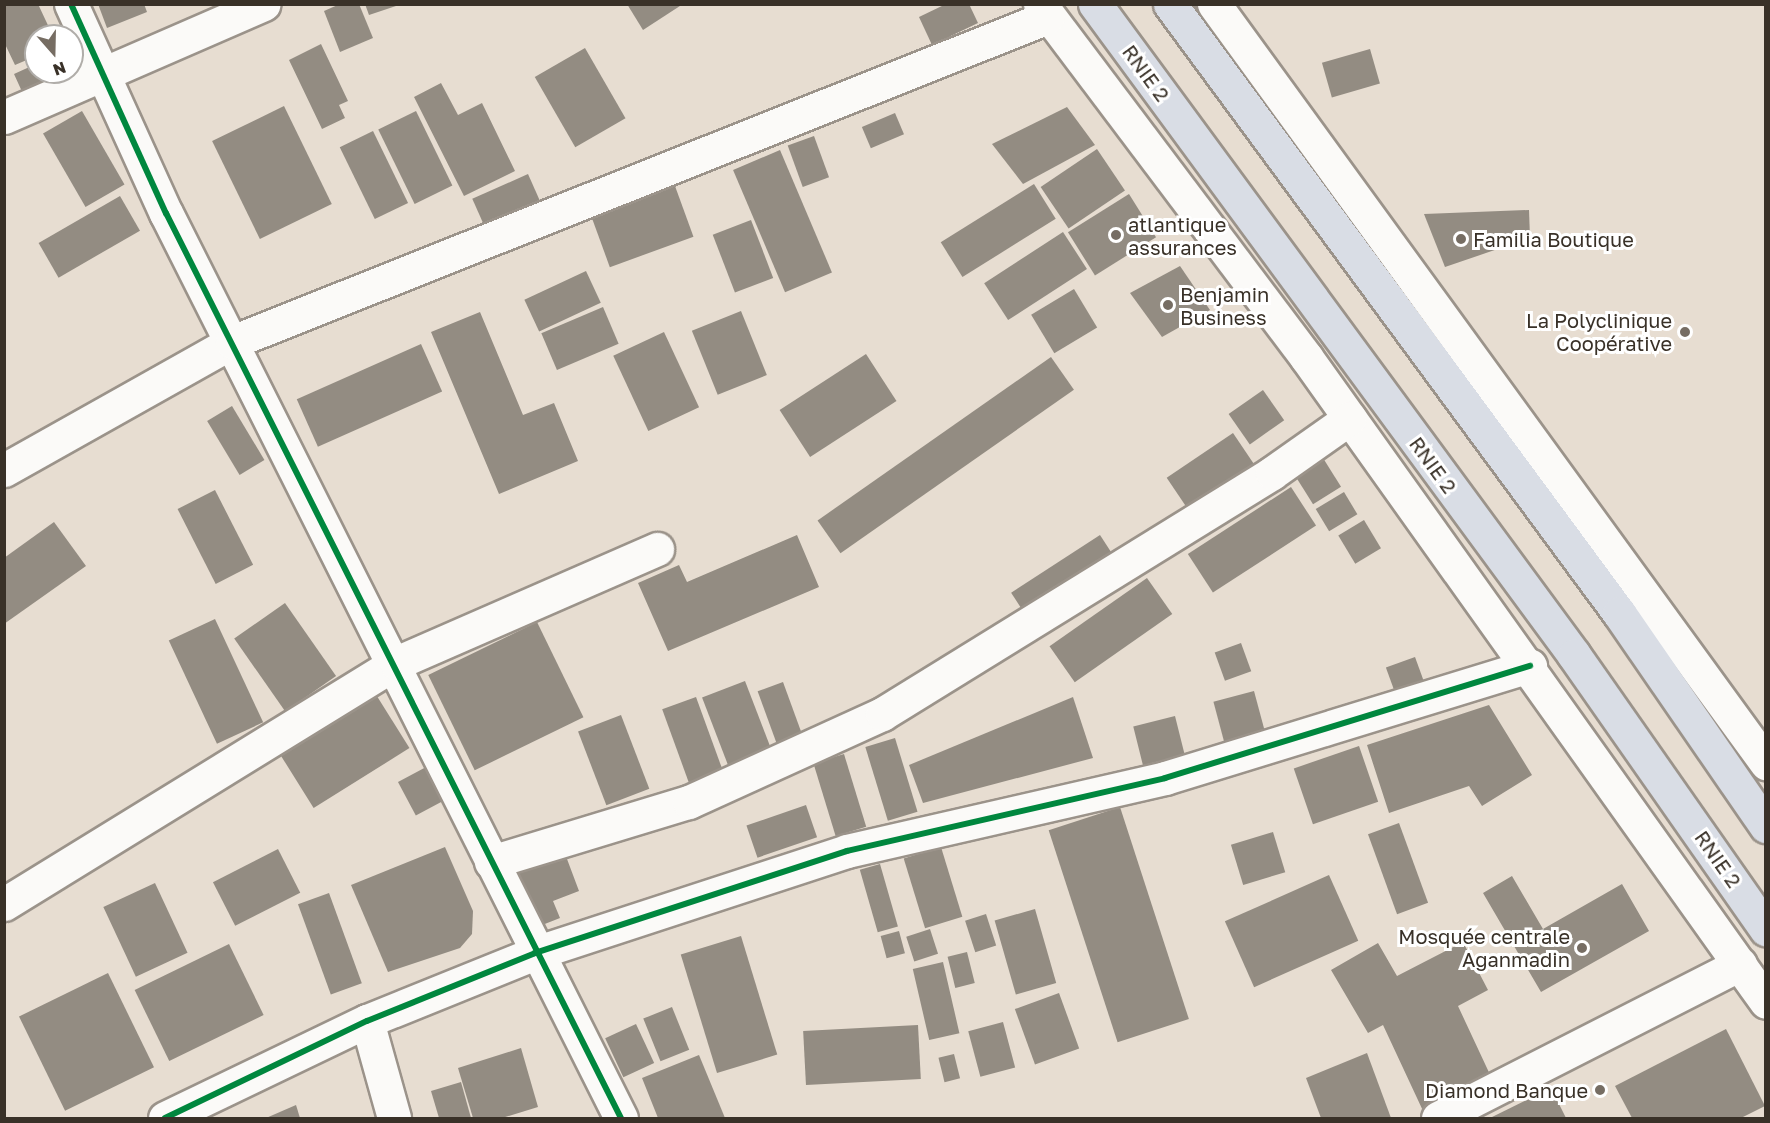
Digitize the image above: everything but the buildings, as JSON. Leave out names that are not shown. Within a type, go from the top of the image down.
[{"type":"highway","name":"RNIE 2","points":[[1095,4],[1580,664],[1766,929]]},
{"type":"highway","points":[[1170,4],[1619,613],[1766,826]]},
{"type":"street","points":[[71,4],[102,74],[232,342],[396,663],[535,953],[621,1119]]},
{"type":"street","points":[[4,117],[264,4]]},
{"type":"street","points":[[1214,4],[1766,763]]},
{"type":"street","points":[[4,470],[232,342],[1044,10],[1350,418],[1530,666],[1766,1002]]},
{"type":"street","points":[[491,862],[689,802],[882,714],[1272,473],[1350,418]]},
{"type":"street","points":[[4,904],[396,663],[657,549]]},
{"type":"street","points":[[165,1119],[367,1021],[535,953],[848,851],[1166,778],[1530,666]]},
{"type":"street","points":[[1438,1119],[1740,964]]},
{"type":"street","points":[[367,1021],[394,1119]]},
{"type":"cycle path","points":[[71,4],[166,213],[621,1118]]},
{"type":"cycle path","points":[[165,1118],[367,1021],[535,953],[847,851],[1165,778],[1530,666]]},
{"type":"place","name":"atlantique assurances","points":[[1116,235]]},
{"type":"place","name":"Familia Boutique","points":[[1461,239]]},
{"type":"place","name":"Benjamin Business","points":[[1168,305]]},
{"type":"place","name":"La Polyclinique Coopérative","points":[[1685,332]]},
{"type":"place","name":"Mosquée centrale Aganmadin","points":[[1582,948]]},
{"type":"place","name":"Diamond Banque","points":[[1600,1090]]}]
